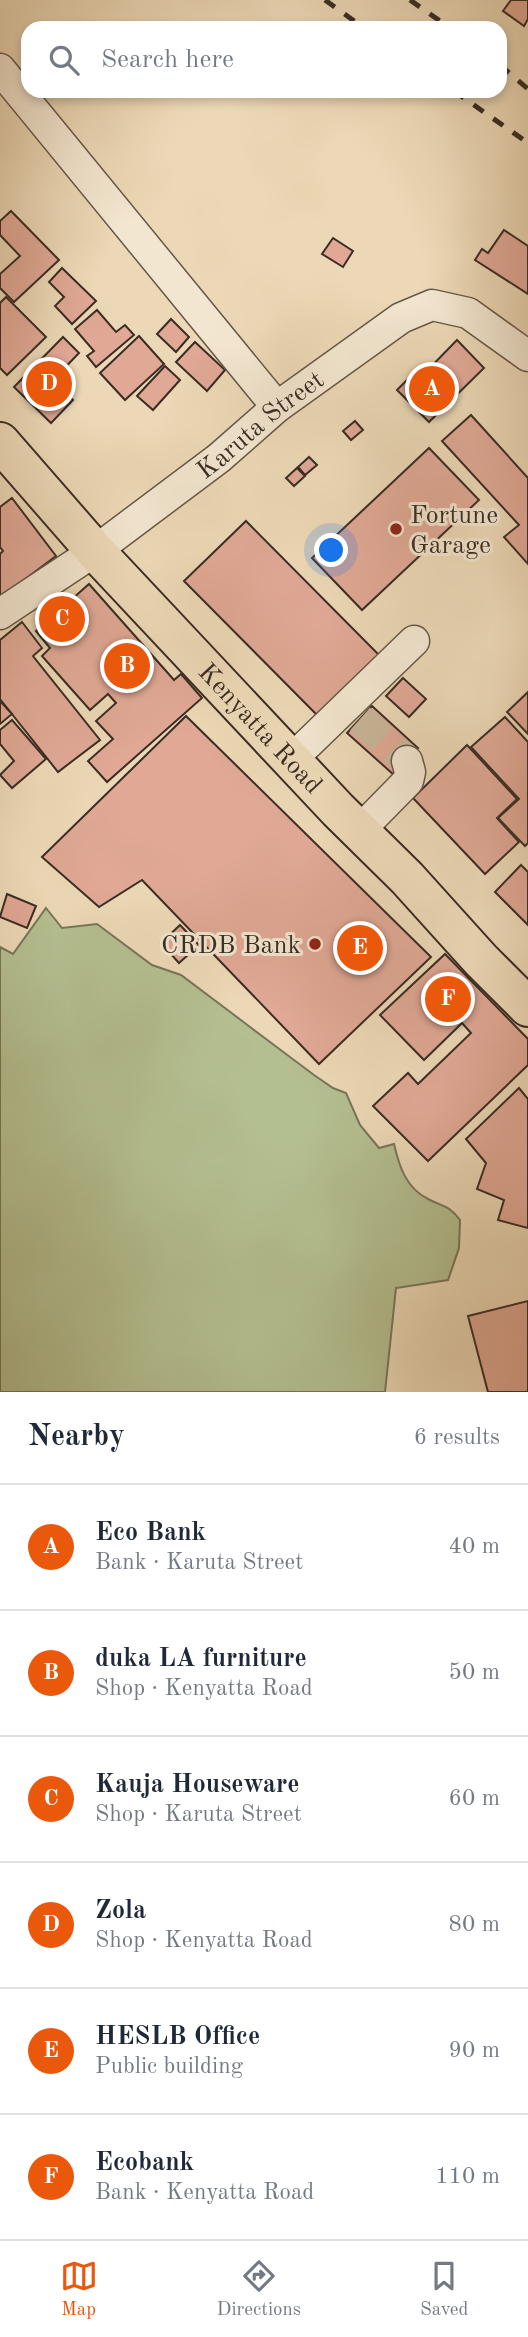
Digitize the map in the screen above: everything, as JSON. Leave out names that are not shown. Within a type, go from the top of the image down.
[{"type":"highway","name":"Kenyatta Road","points":[[0,442],[95,551],[528,1007]]},
{"type":"street","points":[[0,69],[21,95]]},
{"type":"street","points":[[24,98],[277,407]]},
{"type":"street","name":"Karuta Street","points":[[0,614],[95,551],[219,458],[277,407],[401,318],[432,305],[468,313],[528,356]]},
{"type":"street","points":[[291,760],[353,713],[414,641]]},
{"type":"street","points":[[359,831],[408,780],[410,772],[407,761]]},
{"type":"green space","points":[[46,908],[62,928],[97,924],[152,965],[181,975],[314,1075],[346,1093],[360,1125],[379,1148],[394,1144],[401,1168],[414,1189],[449,1209],[460,1220],[459,1248],[448,1280],[396,1288],[385,1392],[0,1392],[0,947],[13,954]]},
{"type":"building","points":[[511,0],[528,0],[528,19],[524,26],[503,11]]},
{"type":"building","points":[[11,211],[59,260],[14,302],[0,288],[0,274],[20,256],[0,235],[0,221]]},
{"type":"building","points":[[504,230],[528,246],[528,294],[475,260],[482,249],[488,253]]},
{"type":"building","points":[[333,238],[353,251],[343,267],[322,254]]},
{"type":"building","points":[[62,268],[96,301],[72,324],[55,306],[64,297],[49,282]]},
{"type":"building","points":[[6,297],[46,337],[7,375],[0,368],[0,303]]},
{"type":"building","points":[[97,310],[116,332],[125,325],[134,335],[96,367],[87,356],[94,351],[75,329]]},
{"type":"building","points":[[171,319],[189,337],[176,352],[157,334]]},
{"type":"building","points":[[139,336],[164,364],[125,400],[100,373]]},
{"type":"building","points":[[63,337],[79,353],[53,380],[73,400],[51,423],[14,387]]},
{"type":"building","points":[[457,340],[484,368],[429,422],[397,390],[416,371],[421,377]]},
{"type":"building","points":[[195,342],[225,370],[207,391],[176,362]]},
{"type":"building","points":[[165,366],[180,380],[153,410],[137,396]]},
{"type":"building","points":[[471,415],[528,478],[528,564],[504,537],[519,525],[442,441]]},
{"type":"building","points":[[355,421],[363,430],[351,440],[343,431]]},
{"type":"building","name":"Fortune Garage","points":[[429,448],[479,500],[362,610],[312,558]]},
{"type":"building","points":[[309,457],[317,465],[305,475],[298,467]]},
{"type":"building","points":[[297,468],[305,476],[294,486],[286,478]]},
{"type":"building","points":[[12,498],[56,556],[0,598],[0,554],[3,551],[0,547],[0,507]]},
{"type":"building","points":[[246,521],[381,657],[319,717],[184,581]]},
{"type":"building","points":[[89,584],[174,680],[181,674],[202,698],[107,782],[88,761],[113,739],[96,721],[116,703],[108,694],[90,710],[42,656],[50,648],[36,631]]},
{"type":"building","points":[[22,622],[42,648],[33,656],[100,740],[58,772],[0,699],[0,640]]},
{"type":"building","points":[[403,678],[426,699],[409,717],[386,696]]},
{"type":"building","points":[[528,692],[528,734],[507,712]]},
{"type":"building","points":[[0,701],[12,714],[0,724]]},
{"type":"building","points":[[372,706],[418,748],[394,775],[347,733]]},
{"type":"building","points":[[186,716],[431,957],[319,1064],[142,880],[99,907],[42,857]]},
{"type":"building","points":[[505,717],[528,742],[528,843],[525,846],[498,818],[519,799],[471,747]]},
{"type":"building","points":[[12,720],[46,759],[12,788],[0,775],[14,761],[0,744],[0,730]]},
{"type":"building","points":[[467,745],[517,799],[497,818],[519,842],[485,874],[413,798]]},
{"type":"building","points":[[521,865],[528,872],[528,925],[495,892]]},
{"type":"building","points":[[7,894],[36,906],[27,928],[0,917]]},
{"type":"building","points":[[180,925],[199,945],[179,963],[161,943]]},
{"type":"building","points":[[445,954],[528,1039],[528,1065],[428,1161],[373,1106],[408,1073],[418,1084],[471,1033],[462,1023],[424,1060],[380,1015]]},
{"type":"building","points":[[519,1088],[528,1099],[528,1228],[498,1220],[504,1200],[477,1189],[486,1163],[466,1139]]},
{"type":"building","points":[[528,1301],[528,1392],[488,1392],[468,1316]]},
{"type":"tunnel","points":[[360,719],[407,761]]},
{"type":"railway","points":[[325,0],[354,21]]},
{"type":"railway","points":[[410,0],[440,21]]},
{"type":"railway","points":[[507,71],[528,89]]},
{"type":"railway","points":[[464,98],[528,143]]},
{"type":"place","name":"Zola","points":[[49,384]]},
{"type":"place","name":"Eco Bank","points":[[432,389]]},
{"type":"place","name":"Fortune Garage","points":[[396,529]]},
{"type":"place","name":"Kauja Houseware","points":[[62,619]]},
{"type":"place","name":"duka LA furniture","points":[[127,666]]},
{"type":"place","name":"CRDB Bank","points":[[315,944]]},
{"type":"place","name":"HESLB Office","points":[[360,948]]},
{"type":"place","name":"Ecobank","points":[[448,999]]}]
